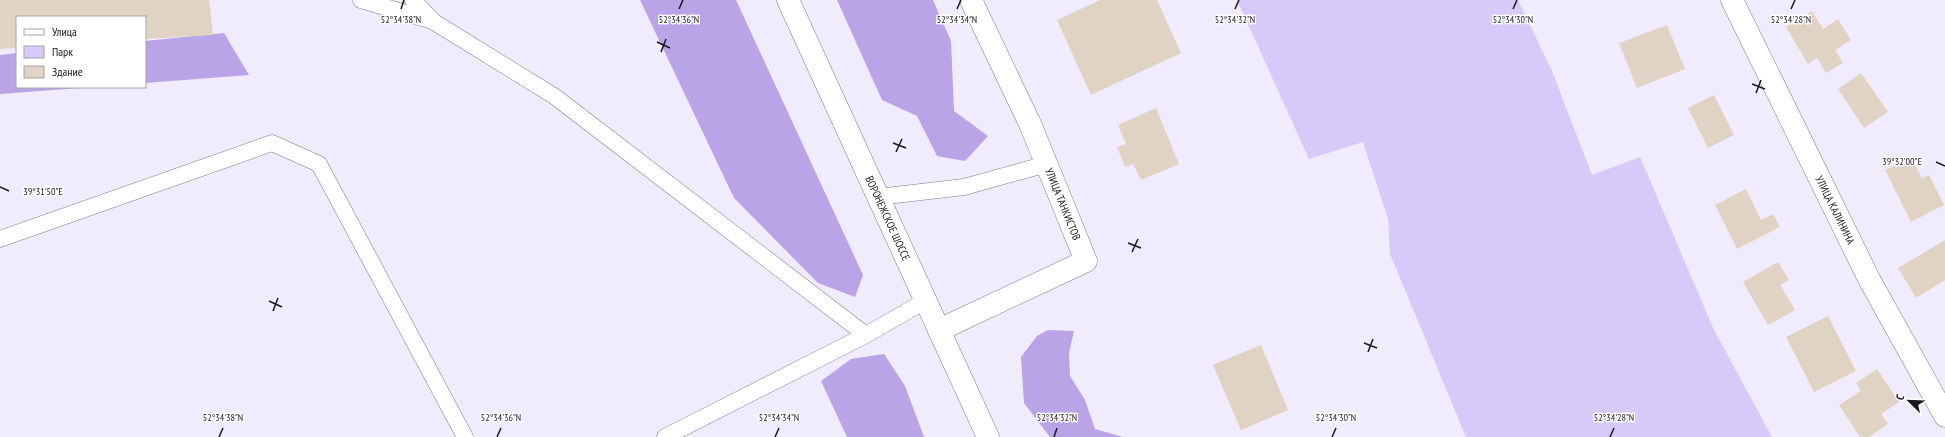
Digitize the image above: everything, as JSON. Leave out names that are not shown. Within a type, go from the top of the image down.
[{"type":"street","name":"ВОРОНЕЖСКОЕ ШОССЕ","points":[[788,0],[988,437]]},
{"type":"street","name":"УЛИЦА ТАНКИСТОВ","points":[[939,330],[1086,261],[1031,126],[971,0]]},
{"type":"street","name":"УЛИЦА КАЛИНИНА","points":[[1732,0],[1869,279],[1945,416]]},
{"type":"lane","points":[[361,0],[434,22]]},
{"type":"lane","points":[[413,0],[434,22],[554,96],[866,335]]},
{"type":"lane","points":[[0,239],[272,143],[319,164],[465,437]]},
{"type":"lane","points":[[878,198],[964,187],[1047,164]]},
{"type":"lane","points":[[665,437],[866,335],[925,301]]},
{"type":"green space","points":[[1237,0],[1518,0],[1552,71],[1592,175],[1640,157],[1714,330],[1772,437],[1466,437],[1390,254],[1388,219],[1363,142],[1309,159]]},
{"type":"shaded area","points":[[640,0],[736,0],[863,275],[855,297],[818,283],[734,198]]},
{"type":"shaded area","points":[[837,0],[933,0],[951,41],[954,111],[988,136],[965,161],[937,156],[917,116],[882,100]]},
{"type":"shaded area","points":[[224,33],[249,75],[146,83],[146,41]]},
{"type":"shaded area","points":[[16,53],[16,88],[80,88],[0,94],[0,55]]},
{"type":"shaded area","points":[[1048,330],[1074,331],[1069,353],[1070,376],[1085,400],[1095,429],[1123,437],[1050,437],[1024,403],[1021,357],[1037,336]]},
{"type":"shaded area","points":[[884,354],[905,386],[924,437],[847,437],[821,381],[851,359]]},
{"type":"building","points":[[0,0],[209,0],[213,35],[146,39],[146,16],[16,16],[16,48],[0,49]]},
{"type":"building","points":[[1100,0],[1157,0],[1181,53],[1091,95],[1057,20]]},
{"type":"building","points":[[1812,11],[1823,29],[1838,19],[1851,40],[1835,50],[1843,63],[1826,73],[1817,58],[1808,64],[1786,27]]},
{"type":"building","points":[[1667,25],[1685,69],[1637,88],[1619,43]]},
{"type":"building","points":[[1861,73],[1888,112],[1864,128],[1838,89]]},
{"type":"building","points":[[1714,95],[1734,135],[1708,148],[1688,108]]},
{"type":"building","points":[[1156,108],[1179,164],[1141,180],[1133,164],[1125,167],[1117,147],[1126,144],[1118,125]]},
{"type":"building","points":[[1911,157],[1922,178],[1929,175],[1944,205],[1911,222],[1885,170]]},
{"type":"building","points":[[1746,189],[1761,220],[1773,214],[1780,227],[1737,249],[1715,205]]},
{"type":"building","points":[[1945,240],[1945,280],[1916,298],[1898,268]]},
{"type":"building","points":[[1778,262],[1789,280],[1780,285],[1795,310],[1768,325],[1743,282]]},
{"type":"building","points":[[1828,316],[1856,371],[1814,392],[1786,337]]},
{"type":"building","points":[[1261,345],[1288,410],[1241,430],[1213,365]]},
{"type":"building","points":[[1877,369],[1899,402],[1881,414],[1888,424],[1869,437],[1860,437],[1839,405],[1861,391],[1856,383]]}]
